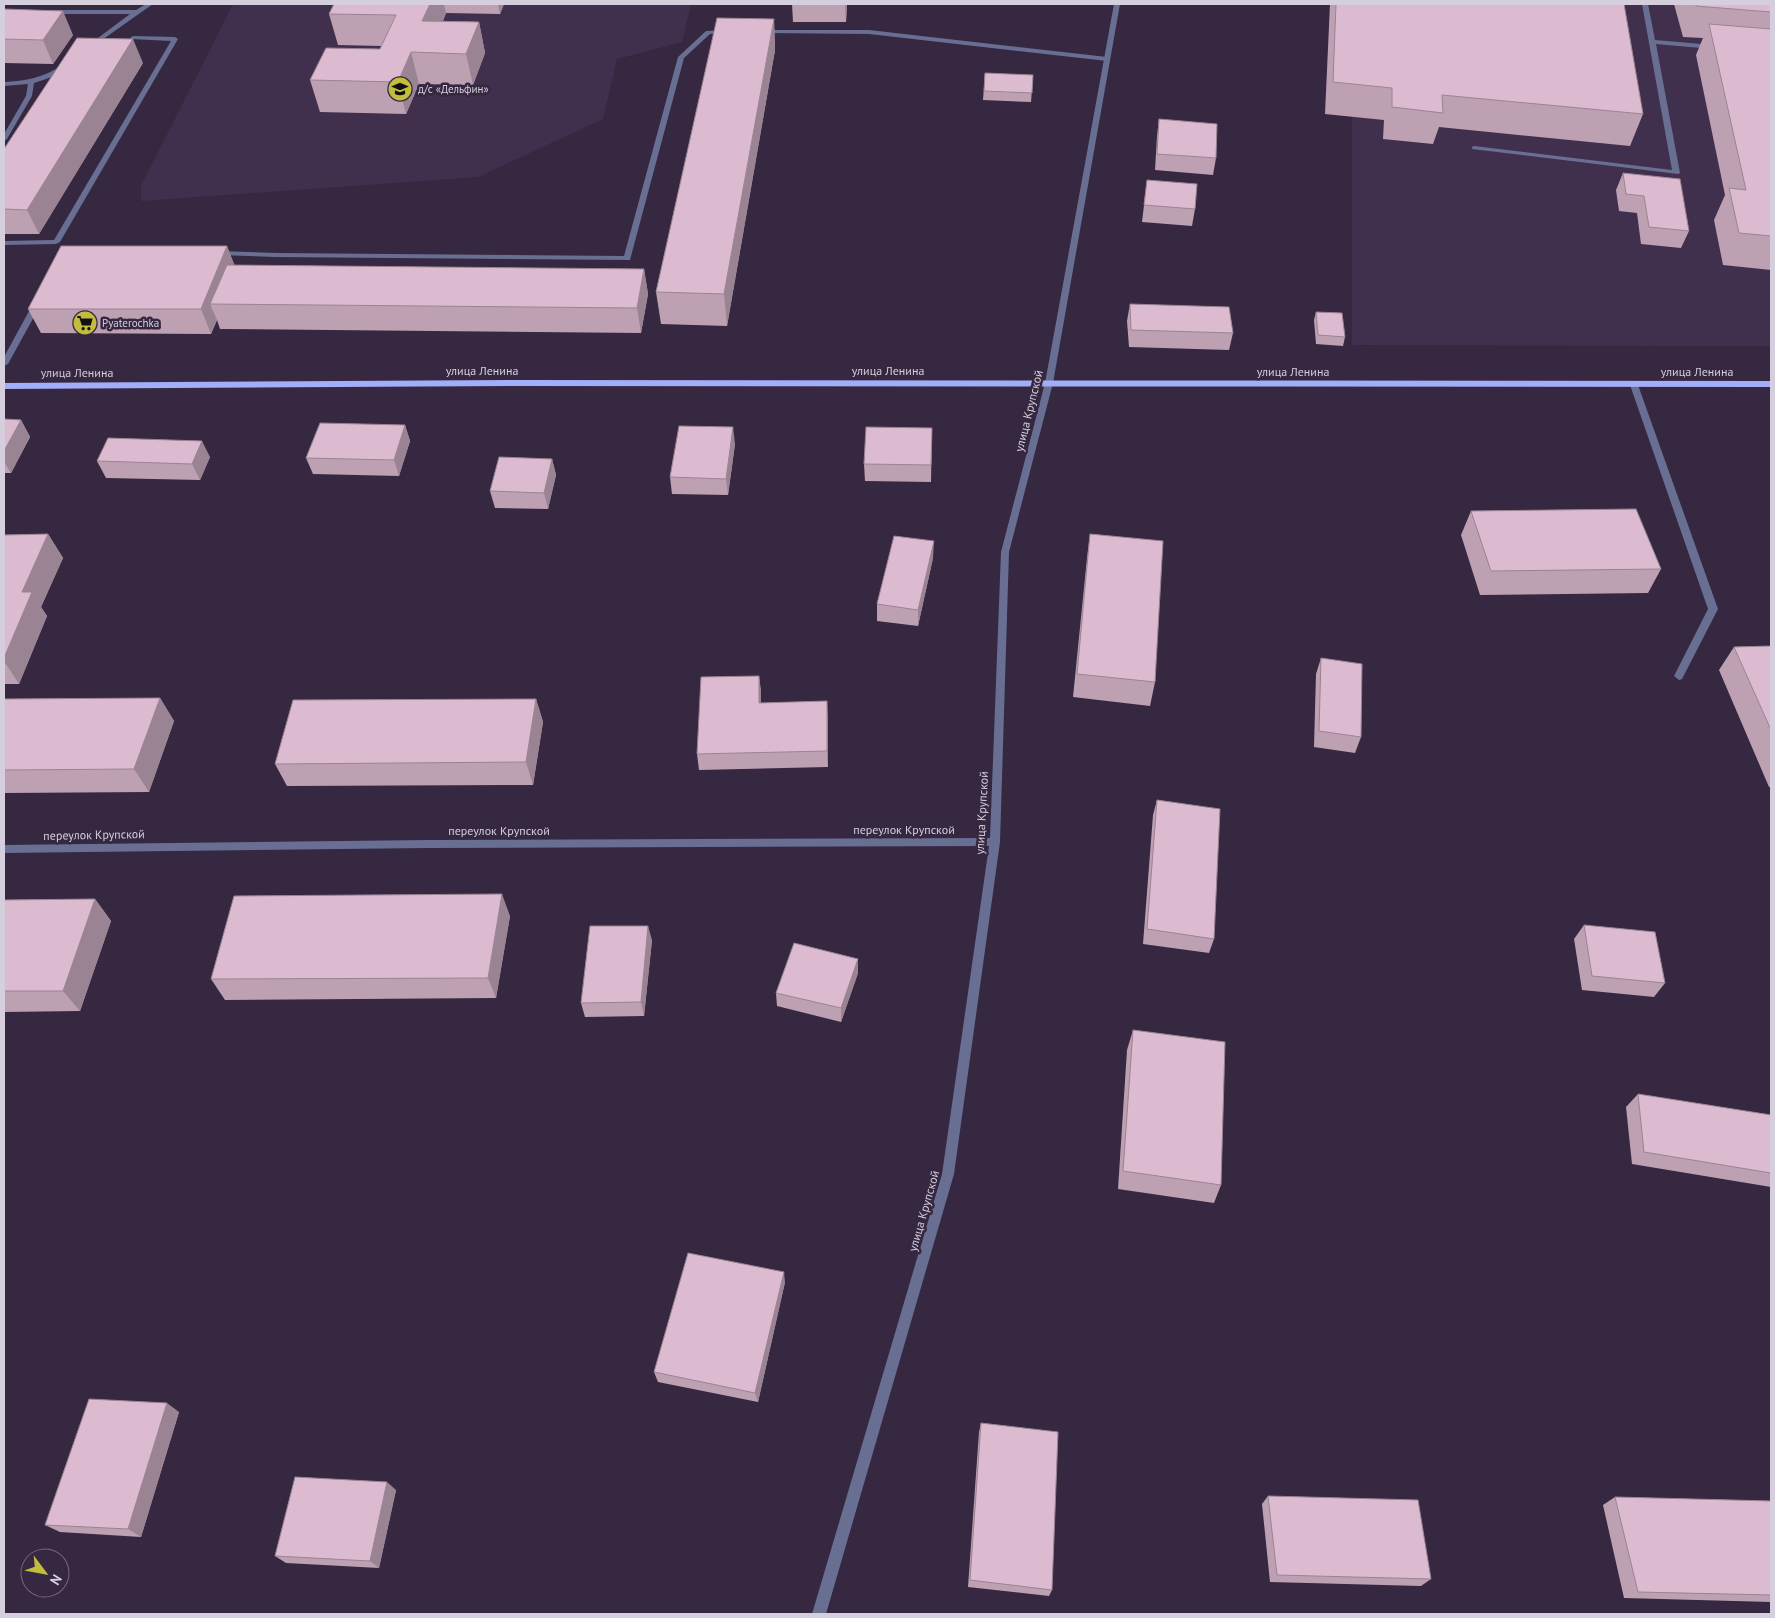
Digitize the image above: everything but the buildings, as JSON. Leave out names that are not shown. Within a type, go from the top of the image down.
[{"type":"main road","name":"улица Ленина","points":[[4,386],[512,383],[1771,384]]},
{"type":"street","points":[[83,52],[150,4]]},
{"type":"street","name":"улица Крупской","points":[[819,1614],[948,1174],[995,842],[1006,552],[1049,383],[1117,4]]},
{"type":"street","points":[[1474,148],[1676,173],[1645,4]]},
{"type":"street","points":[[42,12],[137,12]]},
{"type":"street","points":[[206,252],[276,255],[627,258],[681,57],[708,32],[736,32]]},
{"type":"street","points":[[755,32],[869,32],[1107,59]]},
{"type":"street","points":[[4,243],[56,242],[175,39],[133,38]]},
{"type":"street","points":[[1652,42],[1722,47]]},
{"type":"street","points":[[4,84],[31,83],[52,75],[68,63]]},
{"type":"street","points":[[4,140],[29,96],[31,83]]},
{"type":"street","points":[[4,364],[40,299]]},
{"type":"street","points":[[1634,385],[1714,609],[1679,676]]},
{"type":"street","name":"переулок Крупской","points":[[4,849],[428,844],[995,842]]},
{"type":"shaded area","name":"д/с «Дельфин»","points":[[233,4],[691,4],[682,42],[617,59],[603,119],[478,177],[141,201],[141,186]]},
{"type":"shaded area","points":[[1330,4],[1771,4],[1771,346],[1352,345],[1352,117],[1325,114]]},
{"type":"place","name":"д/с «Дельфин»","points":[[400,89]]},
{"type":"place","name":"Pyaterochka","points":[[85,323]]}]
